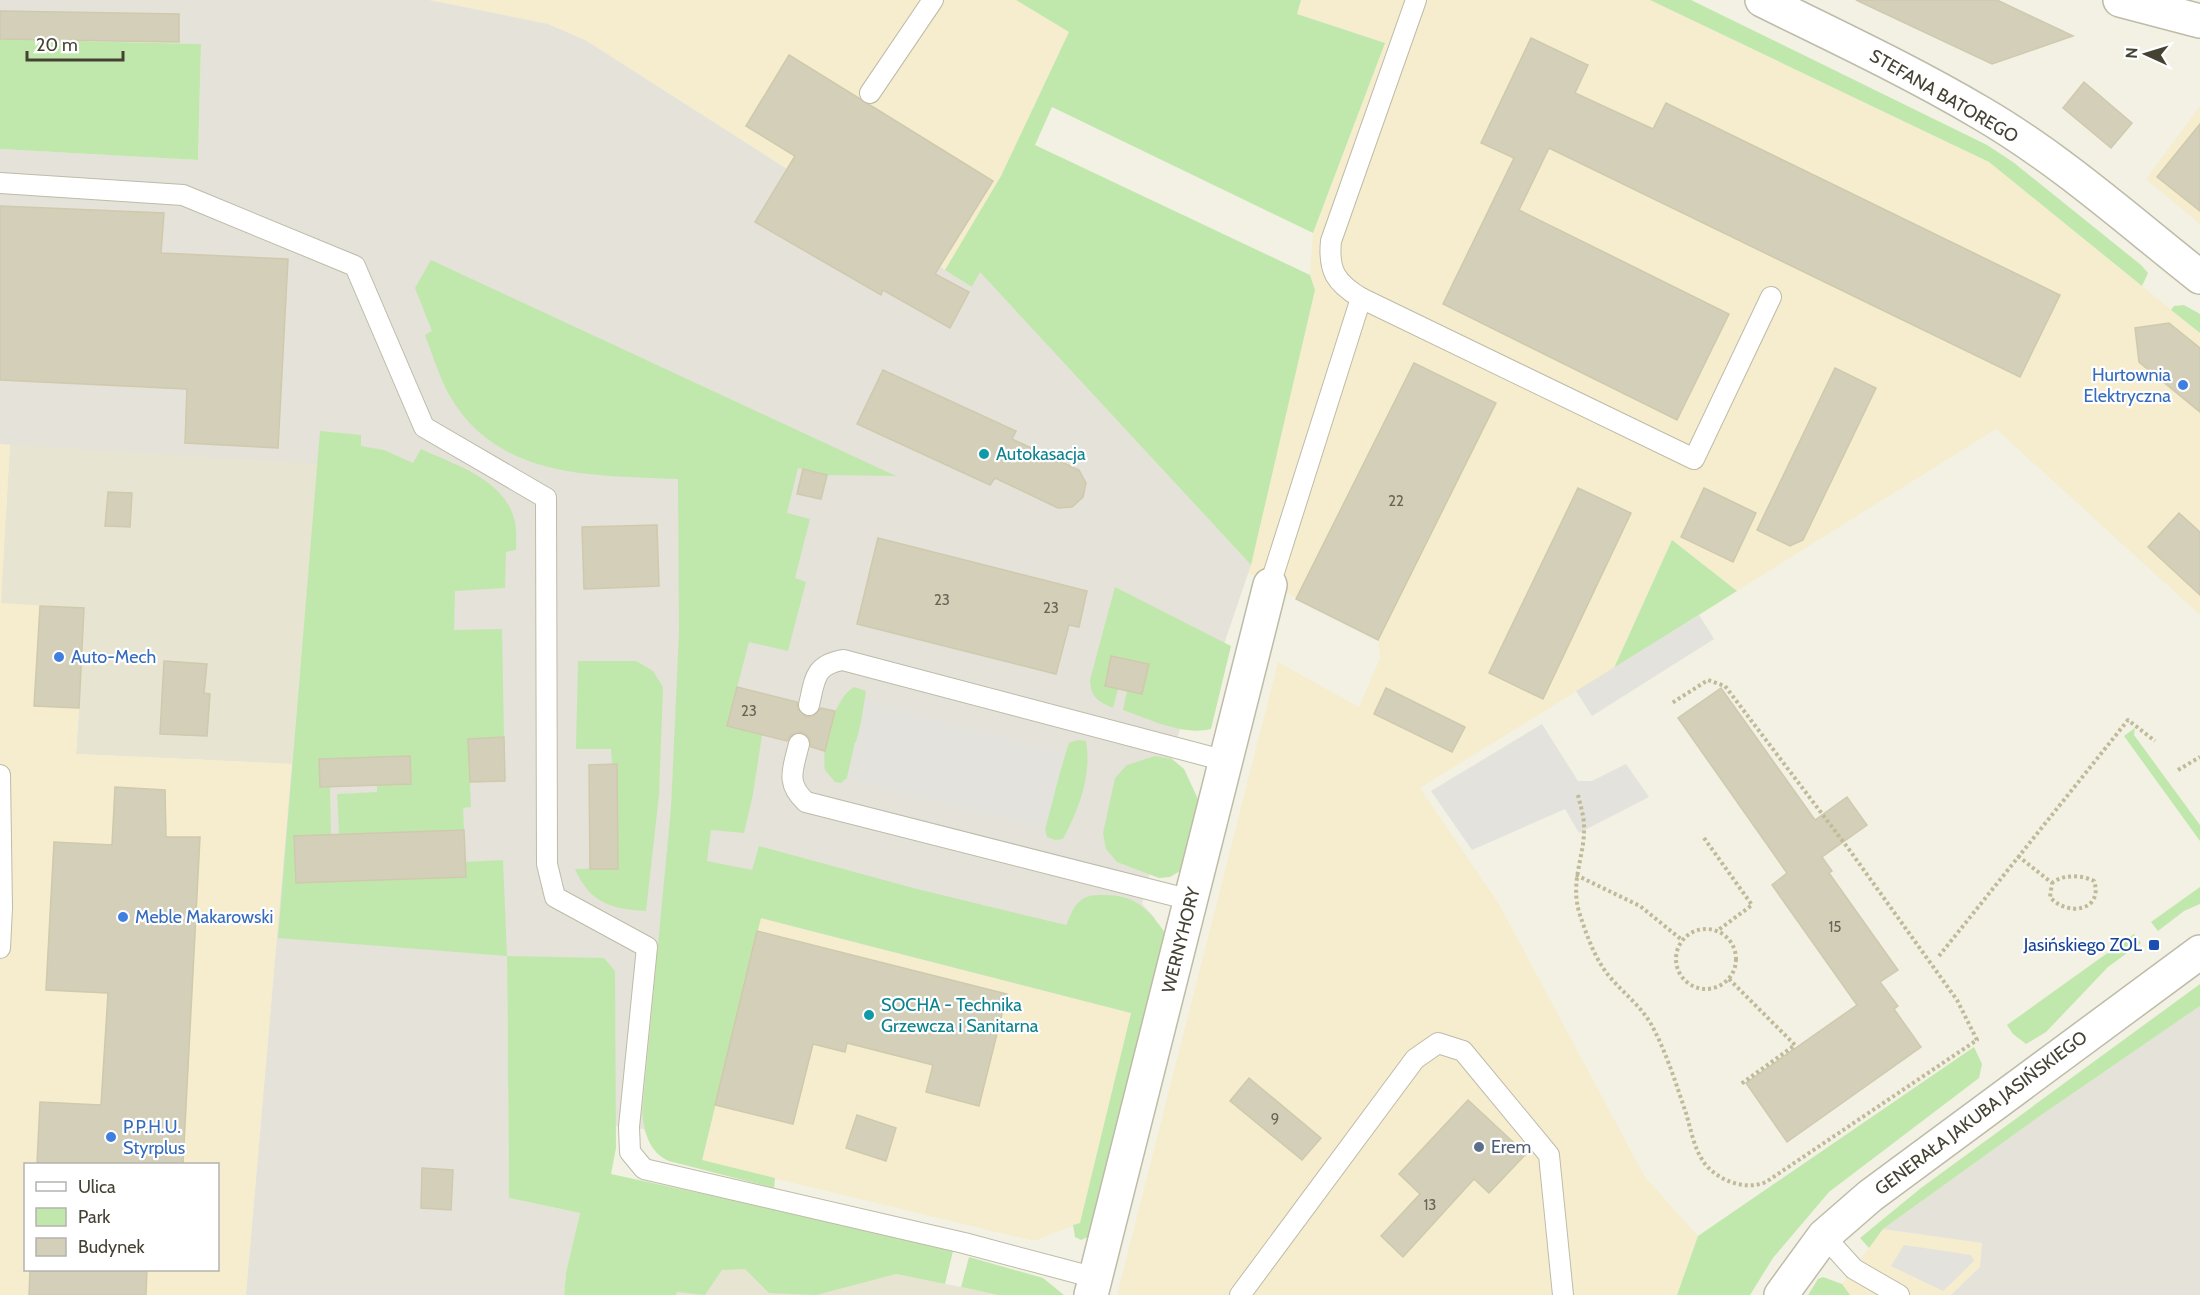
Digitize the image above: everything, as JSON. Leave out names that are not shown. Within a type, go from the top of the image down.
[{"type":"street","name":"STEFANA BATOREGO","points":[[1762,0],[1872,54],[1982,113],[2067,171],[2200,277]]},
{"type":"street","points":[[2120,0],[2200,21]]},
{"type":"street","name":"WERNYHORY","points":[[1096,1290],[1269,585]]},
{"type":"street","name":"GENERAŁA JAKUBA JASIŃSKIEGO","points":[[1781,1295],[1824,1236],[1870,1196],[2200,952]]},
{"type":"lane","points":[[870,93],[933,0]]},
{"type":"lane","points":[[1416,0],[1331,241],[1329,260],[1335,275],[1349,291],[1694,459],[1771,297]]},
{"type":"lane","points":[[0,183],[183,195],[355,266],[424,427],[546,498],[547,864],[555,897],[647,947],[629,1127],[630,1152],[644,1169],[964,1243],[1096,1290]]},
{"type":"lane","points":[[1269,585],[1361,298]]},
{"type":"lane","points":[[809,705],[816,673],[829,663],[843,660],[1226,761]]},
{"type":"lane","points":[[799,744],[791,777],[796,793],[806,802],[1191,900]]},
{"type":"lane","points":[[0,775],[0,948]]},
{"type":"lane","points":[[1240,1295],[1415,1059],[1438,1043],[1463,1051],[1549,1155],[1563,1295]]},
{"type":"lane","points":[[1824,1236],[1854,1269],[1899,1295]]},
{"type":"path","points":[[1578,795],[1584,826],[1575,894],[1580,915],[1597,959],[1610,977],[1643,1011],[1652,1026],[1678,1092],[1695,1146],[1706,1165],[1723,1178],[1742,1185],[1757,1186],[1766,1182],[1977,1040],[1965,1014],[1943,981],[1848,848],[1725,686],[1708,680],[1672,703]]},
{"type":"path","points":[[1939,956],[2128,720],[2156,741]]},
{"type":"path","points":[[2178,770],[2200,757]]},
{"type":"path","points":[[1704,838],[1752,905],[1717,931]]},
{"type":"path","points":[[2019,856],[2052,883]]},
{"type":"path","points":[[1576,874],[1640,906],[1682,940]]},
{"type":"path","points":[[2059,877],[2088,878],[2094,881],[2097,890],[2095,899],[2086,908],[2067,909],[2056,904],[2050,897],[2052,883],[2059,877]]},
{"type":"path","points":[[1699,930],[1717,931],[1726,936],[1736,952],[1734,971],[1729,980],[1721,986],[1701,989],[1683,979],[1676,960],[1682,940],[1699,930]]},
{"type":"path","points":[[1729,980],[1795,1045],[1741,1084]]},
{"type":"shaded area","points":[[0,0],[429,0],[548,24],[585,40],[972,287],[980,271],[1251,565],[1224,644],[1209,706],[1180,729],[1175,746],[1172,759],[1167,871],[1149,875],[1142,904],[1155,918],[1131,1013],[760,918],[702,1161],[651,1145],[644,1129],[616,1126],[605,1135],[507,956],[509,1198],[580,1213],[566,1272],[564,1295],[246,1295],[318,464],[0,444],[0,149],[198,160],[201,44],[0,39]]},
{"type":"shaded area","points":[[429,0],[1099,0],[972,287],[585,40],[548,24]]},
{"type":"shaded area","points":[[1301,0],[1650,0],[1989,162],[2200,333],[2200,615],[1996,429],[1737,591],[1672,540],[1614,668],[1420,788],[1499,904],[1645,1177],[1698,1236],[1677,1295],[1117,1295],[1278,662],[1359,707],[1380,658],[1378,640],[1248,573],[1315,290],[1310,275],[1313,233],[1385,43],[1297,14]]},
{"type":"shaded area","points":[[2200,106],[2200,224],[2146,179]]},
{"type":"shaded area","name":"Meble Makarowski","points":[[0,444],[10,444],[1,603],[84,608],[76,754],[292,764],[246,1295],[0,1295]]},
{"type":"shaded area","points":[[10,444],[318,463],[292,764],[76,754],[79,708],[0,604]]},
{"type":"shaded area","points":[[1699,615],[1714,639],[1592,716],[1576,691]]},
{"type":"shaded area","points":[[866,702],[1065,754],[1045,829],[847,778]]},
{"type":"shaded area","points":[[1542,724],[1578,781],[1592,781],[1626,764],[1649,797],[1579,833],[1565,809],[1472,850],[1431,791]]},
{"type":"shaded area","name":"SOCHA - Technika Grzewcza i Sanitarna","points":[[760,918],[1131,1013],[1080,1223],[1034,1241],[702,1161]]},
{"type":"shaded area","points":[[2200,1006],[2200,1295],[1951,1295],[1980,1267],[1982,1243],[1883,1229],[2037,1118]]},
{"type":"shaded area","points":[[1883,1229],[1982,1243],[1980,1267],[1951,1295],[1834,1295]]},
{"type":"shaded area","points":[[691,1234],[951,1285],[998,1295],[676,1295]]},
{"type":"shaded area","points":[[1904,1245],[1971,1255],[1974,1261],[1943,1291],[1891,1266]]},
{"type":"green space","points":[[1016,0],[1301,0],[1297,14],[1385,43],[1313,233],[1052,107],[1035,145],[1310,275],[1315,290],[1251,565],[980,272],[972,287],[945,270],[1001,176],[1069,32]]},
{"type":"green space","points":[[1650,0],[1691,0],[1987,145],[2013,162],[2141,265],[2148,273],[2142,286],[1989,162]]},
{"type":"green space","points":[[0,39],[201,44],[198,160],[0,149]]},
{"type":"green space","points":[[431,260],[896,476],[827,475],[798,468],[787,513],[810,519],[795,578],[806,582],[788,651],[749,642],[727,726],[762,735],[753,794],[744,833],[711,830],[707,861],[752,870],[759,846],[917,889],[1066,925],[1078,903],[1091,896],[1124,897],[1148,912],[1167,936],[1093,1229],[1088,1237],[1081,1240],[1075,1237],[1073,1225],[1080,1223],[1131,1013],[761,918],[702,1160],[775,1178],[774,1188],[669,1161],[652,1147],[642,1113],[671,808],[679,632],[678,479],[615,476],[552,468],[523,459],[496,445],[471,425],[447,391],[425,335],[432,331],[415,288]]},
{"type":"green space","points":[[2184,305],[2200,314],[2200,333],[2171,310],[2174,306]]},
{"type":"green space","points":[[320,431],[361,435],[361,446],[384,450],[413,463],[421,449],[476,474],[499,493],[508,504],[515,522],[516,550],[506,552],[505,588],[455,591],[454,630],[502,629],[504,737],[468,739],[471,807],[463,808],[464,830],[339,834],[337,794],[377,792],[377,785],[411,784],[410,756],[319,759],[320,787],[330,787],[331,835],[294,836],[296,883],[465,877],[465,862],[503,860],[507,956],[278,938]]},
{"type":"green space","points":[[1672,540],[1737,591],[1614,668]]},
{"type":"green space","points":[[1115,587],[1231,646],[1211,729],[1200,731],[1178,728],[1123,710],[1127,691],[1142,694],[1149,665],[1105,686],[1118,689],[1113,708],[1099,701],[1094,695],[1090,680]]},
{"type":"green space","points":[[578,661],[636,661],[653,671],[663,687],[659,795],[646,911],[612,906],[603,902],[588,890],[575,869],[618,868],[617,765],[612,764],[611,749],[576,749]]},
{"type":"green space","points":[[854,687],[866,691],[860,729],[1057,781],[1069,743],[1077,740],[1086,741],[1087,766],[1083,792],[1063,839],[1055,840],[1047,837],[1045,829],[1054,795],[855,742],[847,778],[841,783],[835,782],[825,770],[827,737],[840,702]]},
{"type":"green space","points":[[2135,728],[2134,735],[2200,825],[2200,841],[2124,736]]},
{"type":"green space","points":[[1155,756],[1172,759],[1184,769],[1198,799],[1187,853],[1180,871],[1170,877],[1159,878],[1117,862],[1106,849],[1103,833],[1115,778],[1127,765]]},
{"type":"green space","points":[[2200,887],[2200,904],[2184,911],[2158,931],[2151,922]]},
{"type":"green space","points":[[2134,934],[2141,943],[2108,967],[2046,1032],[2026,1044],[2013,1034],[2007,1025]]},
{"type":"green space","points":[[507,956],[604,958],[615,971],[616,1148],[611,1174],[866,1229],[953,1251],[945,1284],[896,1274],[816,1295],[769,1293],[745,1269],[722,1270],[705,1295],[677,1292],[676,1295],[564,1295],[566,1272],[580,1213],[509,1198]]},
{"type":"green space","points":[[2200,984],[2200,1006],[2037,1118],[1883,1229],[1869,1248],[1860,1238],[1921,1188]]},
{"type":"green space","points":[[1974,1047],[1982,1064],[1979,1078],[1829,1192],[1773,1258],[1750,1295],[1677,1295],[1698,1236]]},
{"type":"green space","points":[[969,1257],[1043,1278],[1064,1295],[998,1295],[961,1287]]},
{"type":"green space","points":[[1823,1277],[1842,1284],[1850,1295],[1808,1295],[1818,1279]]},
{"type":"building","points":[[1856,0],[1997,0],[2073,36],[1992,64]]},
{"type":"building","points":[[0,11],[179,14],[179,42],[0,39]]},
{"type":"building","points":[[1531,38],[1588,65],[1575,93],[1653,129],[1666,103],[2060,295],[2020,377],[1549,148],[1519,210],[1729,314],[1677,420],[1443,304],[1514,158],[1481,143]]},
{"type":"building","points":[[789,55],[993,181],[935,274],[969,292],[950,328],[883,290],[881,295],[755,222],[795,156],[746,126]]},
{"type":"building","points":[[2084,82],[2132,123],[2111,148],[2063,108]]},
{"type":"building","points":[[2200,124],[2200,211],[2157,177]]},
{"type":"building","points":[[0,206],[164,213],[161,253],[288,259],[278,448],[185,443],[187,389],[0,380]]},
{"type":"building","name":"Hurtownia Elektryczna","points":[[2169,323],[2200,348],[2200,412],[2139,362],[2135,328]]},
{"type":"building","points":[[1414,363],[1496,403],[1378,640],[1296,599]]},
{"type":"building","points":[[1835,368],[1876,388],[1803,540],[1790,546],[1757,530]]},
{"type":"building","name":"Autokasacja","points":[[883,370],[1016,431],[1012,439],[1079,470],[1086,483],[1083,497],[1072,507],[1058,508],[995,478],[990,485],[857,424]]},
{"type":"building","points":[[803,469],[827,475],[821,499],[797,494]]},
{"type":"building","points":[[1578,488],[1631,513],[1543,699],[1489,673]]},
{"type":"building","points":[[1704,488],[1756,513],[1733,562],[1681,537]]},
{"type":"building","points":[[108,492],[132,493],[130,527],[105,526]]},
{"type":"building","points":[[2179,513],[2200,532],[2200,595],[2148,547]]},
{"type":"building","points":[[657,525],[659,586],[584,589],[582,527]]},
{"type":"building","points":[[878,538],[1087,591],[1079,627],[1069,625],[1056,674],[857,624]]},
{"type":"building","name":"Auto-Mech","points":[[40,606],[84,608],[79,708],[34,706]]},
{"type":"building","points":[[1111,656],[1149,664],[1142,694],[1105,686]]},
{"type":"building","points":[[164,661],[207,664],[204,693],[210,694],[207,736],[160,734]]},
{"type":"building","points":[[737,687],[797,702],[798,709],[806,717],[813,716],[821,708],[835,711],[825,751],[811,747],[808,736],[801,732],[791,735],[787,741],[727,726]]},
{"type":"building","points":[[1386,688],[1465,727],[1452,752],[1374,714]]},
{"type":"building","points":[[1721,688],[1815,820],[1847,797],[1867,825],[1822,857],[1832,871],[1829,873],[1898,970],[1880,982],[1898,1006],[1894,1009],[1921,1047],[1787,1142],[1746,1083],[1857,1005],[1772,885],[1787,873],[1678,718]]},
{"type":"building","points":[[504,737],[505,781],[470,782],[468,739]]},
{"type":"building","points":[[410,756],[411,784],[320,787],[319,759]]},
{"type":"building","points":[[617,764],[618,869],[590,869],[589,765]]},
{"type":"building","name":"Meble Makarowski","points":[[115,787],[165,790],[166,837],[200,837],[183,1163],[37,1163],[40,1102],[101,1105],[108,993],[46,990],[54,842],[112,845]]},
{"type":"building","points":[[464,830],[466,877],[296,883],[294,836]]},
{"type":"building","name":"SOCHA - Technika Grzewcza i Sanitarna","points":[[757,931],[1007,994],[979,1106],[926,1092],[933,1065],[847,1043],[845,1052],[813,1044],[793,1124],[715,1105]]},
{"type":"building","points":[[1249,1078],[1321,1138],[1302,1160],[1230,1101]]},
{"type":"building","points":[[1468,1100],[1526,1154],[1489,1193],[1474,1179],[1403,1257],[1381,1236],[1420,1194],[1399,1174]]},
{"type":"building","points":[[857,1115],[896,1128],[886,1161],[846,1148]]},
{"type":"building","points":[[422,1168],[453,1170],[451,1210],[421,1208]]},
{"type":"building","points":[[30,1271],[147,1271],[146,1295],[29,1295]]},
{"type":"place","name":"Hurtownia Elektryczna","points":[[2183,385]]},
{"type":"place","name":"Autokasacja","points":[[984,454]]},
{"type":"place","name":"Auto-Mech","points":[[59,657]]},
{"type":"place","name":"Meble Makarowski","points":[[123,917]]},
{"type":"place","name":"Jasińskiego ZOL","points":[[2154,945]]},
{"type":"place","name":"SOCHA - Technika Grzewcza i Sanitarna","points":[[869,1015]]},
{"type":"place","name":"P.P.H.U. Styrplus","points":[[111,1137]]},
{"type":"place","name":"Erem","points":[[1479,1147]]}]
